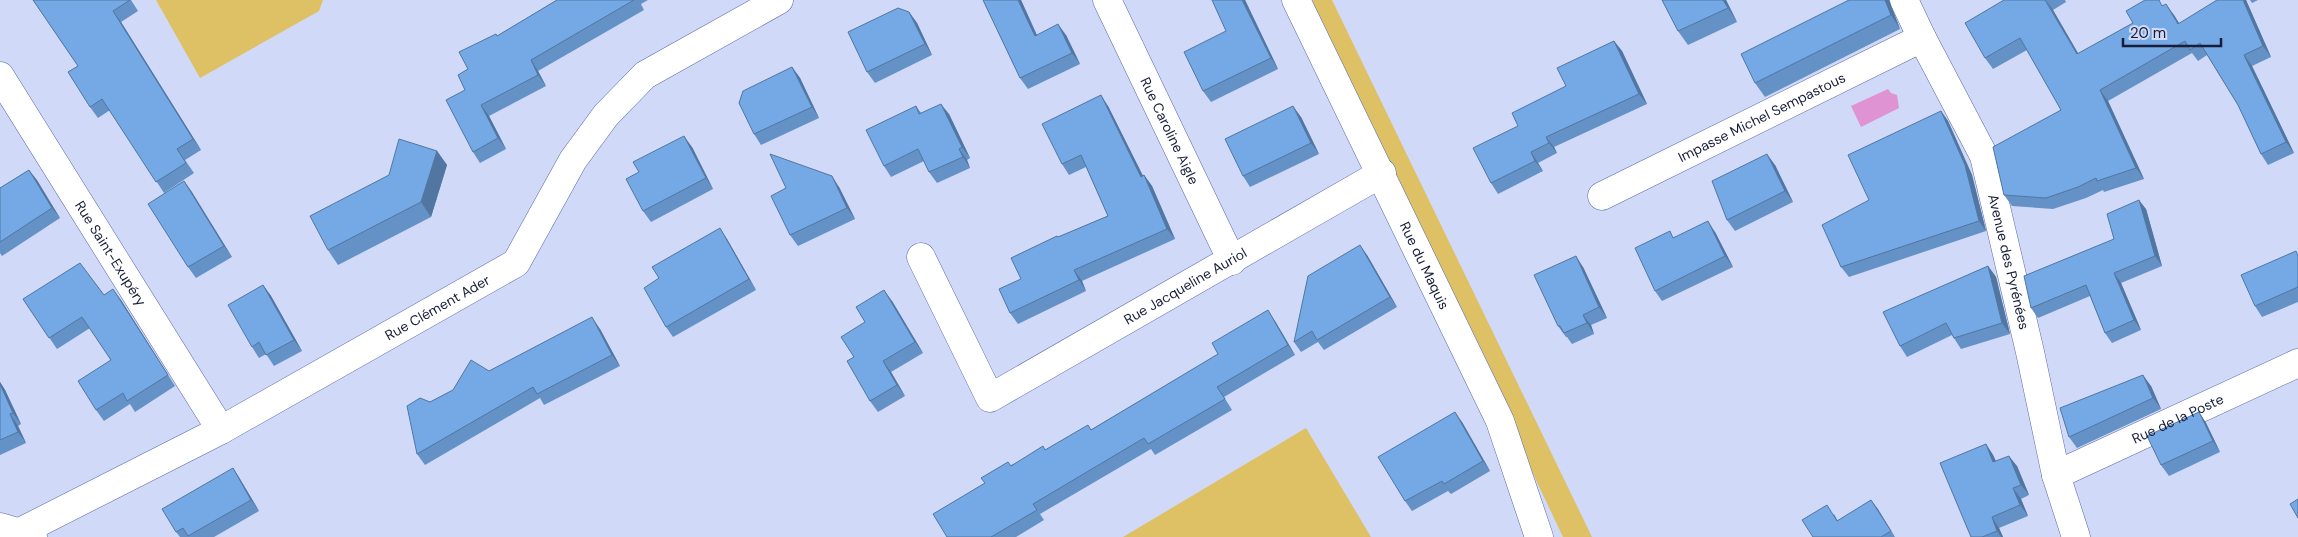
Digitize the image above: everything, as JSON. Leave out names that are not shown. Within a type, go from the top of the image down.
[{"type":"street","name":"Rue Clément Ader","points":[[18,532],[221,430],[516,263],[573,160],[606,115],[644,75],[779,0]]},
{"type":"street","name":"Rue Caroline Aigle","points":[[1107,0],[1232,261]]},
{"type":"street","name":"Rue du Maquis","points":[[1296,0],[1382,173],[1500,421],[1539,537]]},
{"type":"street","name":"Avenue des Pyrénées","points":[[1904,0],[1984,156],[2030,352],[2056,475],[2076,537]]},
{"type":"street","name":"Impasse Michel Sempastous","points":[[1602,196],[1922,38]]},
{"type":"street","name":"Rue Saint-Exupéry","points":[[0,76],[221,430]]},
{"type":"street","name":"Rue Jacqueline Auriol","points":[[921,257],[990,398],[1232,261],[1382,173]]},
{"type":"street","name":"Rue de la Poste","points":[[2056,475],[2298,364]]},
{"type":"shaded area","points":[[156,0],[323,0],[319,11],[200,78]]},
{"type":"shaded area","points":[[1308,0],[1332,0],[1592,537],[1563,537]]},
{"type":"shaded area","points":[[1888,89],[1891,93],[1897,95],[1899,108],[1861,127],[1851,106]]},
{"type":"shaded area","points":[[1306,428],[1371,537],[1123,537]]},
{"type":"building","points":[[33,0],[130,0],[113,11],[193,139],[177,149],[186,163],[156,182],[102,99],[90,107],[68,72],[78,66]]},
{"type":"building","points":[[557,0],[634,0],[531,60],[538,75],[481,105],[498,138],[473,152],[446,100],[465,90],[458,75],[468,69],[459,52],[496,34],[497,36]]},
{"type":"building","points":[[983,0],[1018,0],[1035,36],[1058,24],[1072,53],[1020,78]]},
{"type":"building","points":[[1212,0],[1242,0],[1271,58],[1203,91],[1184,52],[1226,31]]},
{"type":"building","points":[[1662,0],[1723,0],[1728,8],[1678,31]]},
{"type":"building","points":[[1849,0],[1885,0],[1891,15],[1755,83],[1741,54]]},
{"type":"building","points":[[2004,0],[2045,0],[2077,54],[2133,23],[2126,11],[2145,0],[2159,0],[2162,6],[2166,4],[2178,24],[2217,0],[2243,0],[2263,46],[2244,55],[2286,142],[2261,154],[2238,105],[2200,43],[2190,50],[2185,41],[2100,90],[2136,168],[2097,181],[2096,178],[2078,187],[2046,198],[2004,195],[1993,147],[2061,110],[2020,38],[1985,58],[1965,23]]},
{"type":"building","points":[[898,8],[909,12],[925,44],[867,72],[848,32]]},
{"type":"building","points":[[1614,41],[1639,94],[1546,137],[1549,143],[1531,152],[1535,161],[1491,183],[1473,148],[1518,126],[1512,113],[1566,86],[1557,68]]},
{"type":"building","points":[[792,67],[812,107],[754,134],[739,103],[743,91]]},
{"type":"building","points":[[1101,95],[1141,177],[1144,175],[1167,229],[1074,270],[1079,280],[1010,313],[999,289],[1021,279],[1011,258],[1057,236],[1108,216],[1081,155],[1062,164],[1042,124]]},
{"type":"building","points":[[941,104],[962,147],[959,149],[963,157],[929,172],[918,149],[884,166],[866,130],[916,106],[919,114]]},
{"type":"building","points":[[1293,106],[1311,143],[1243,176],[1225,139]]},
{"type":"building","points":[[1941,111],[1965,165],[1979,221],[1841,267],[1822,225],[1869,200],[1848,155]]},
{"type":"building","points":[[684,136],[706,178],[643,211],[626,179],[639,172],[633,162]]},
{"type":"building","points":[[399,139],[437,151],[421,202],[328,250],[310,216],[389,175]]},
{"type":"building","points":[[770,154],[832,176],[847,208],[790,235],[771,196],[786,188]]},
{"type":"building","points":[[1767,154],[1785,191],[1727,220],[1712,181]]},
{"type":"building","points":[[29,170],[52,208],[0,242],[0,188]]},
{"type":"building","points":[[184,181],[224,246],[188,267],[148,204]]},
{"type":"building","points":[[2139,200],[2155,256],[2114,273],[2134,320],[2105,333],[2086,285],[2031,308],[2024,276],[2114,239],[2107,214]]},
{"type":"building","points":[[1708,221],[1725,256],[1655,291],[1635,248],[1670,231],[1673,238]]},
{"type":"building","points":[[720,228],[749,279],[666,327],[644,288],[659,278],[652,267]]},
{"type":"building","points":[[1360,245],[1390,297],[1317,340],[1312,331],[1294,342],[1308,276]]},
{"type":"building","points":[[2296,251],[2298,256],[2298,287],[2255,306],[2241,275]]},
{"type":"building","points":[[1576,256],[1599,307],[1583,315],[1587,323],[1564,333],[1560,326],[1558,326],[1534,275]]},
{"type":"building","points":[[80,263],[104,295],[113,289],[168,375],[127,401],[123,393],[96,410],[78,381],[111,360],[82,317],[49,338],[23,299]]},
{"type":"building","points":[[1988,266],[2002,323],[1954,338],[1946,323],[1900,346],[1883,312]]},
{"type":"building","points":[[263,285],[294,340],[266,355],[259,342],[252,347],[228,305]]},
{"type":"building","points":[[884,290],[915,342],[883,361],[897,385],[870,401],[847,361],[854,357],[841,337],[865,322],[856,307]]},
{"type":"building","points":[[1268,310],[1288,345],[1217,387],[1225,399],[1148,444],[1144,438],[1033,504],[1037,510],[991,537],[947,537],[933,514],[985,483],[981,478],[1008,462],[1011,466],[1043,446],[1045,450],[1088,425],[1091,430],[1218,354],[1212,343]]},
{"type":"building","points":[[592,317],[612,355],[537,394],[533,387],[417,454],[407,406],[420,398],[430,402],[453,390],[471,360],[489,371]]},
{"type":"building","points":[[2143,375],[2153,398],[2069,437],[2060,408]]},
{"type":"building","points":[[0,384],[13,413],[10,414],[18,432],[0,440]]},
{"type":"building","points":[[1455,412],[1483,461],[1444,484],[1442,481],[1405,501],[1378,457]]},
{"type":"building","points":[[2199,412],[2213,441],[2161,465],[2147,436]]},
{"type":"building","points":[[1986,444],[1993,462],[2009,456],[2021,485],[2013,488],[2020,505],[1992,517],[1997,531],[1982,537],[1971,537],[1940,463]]},
{"type":"building","points":[[233,468],[251,500],[188,536],[183,528],[176,532],[162,509]]},
{"type":"building","points":[[2298,499],[2298,518],[2290,504]]},
{"type":"building","points":[[1871,500],[1891,531],[1881,537],[1813,537],[1802,520],[1827,505],[1837,521]]}]
